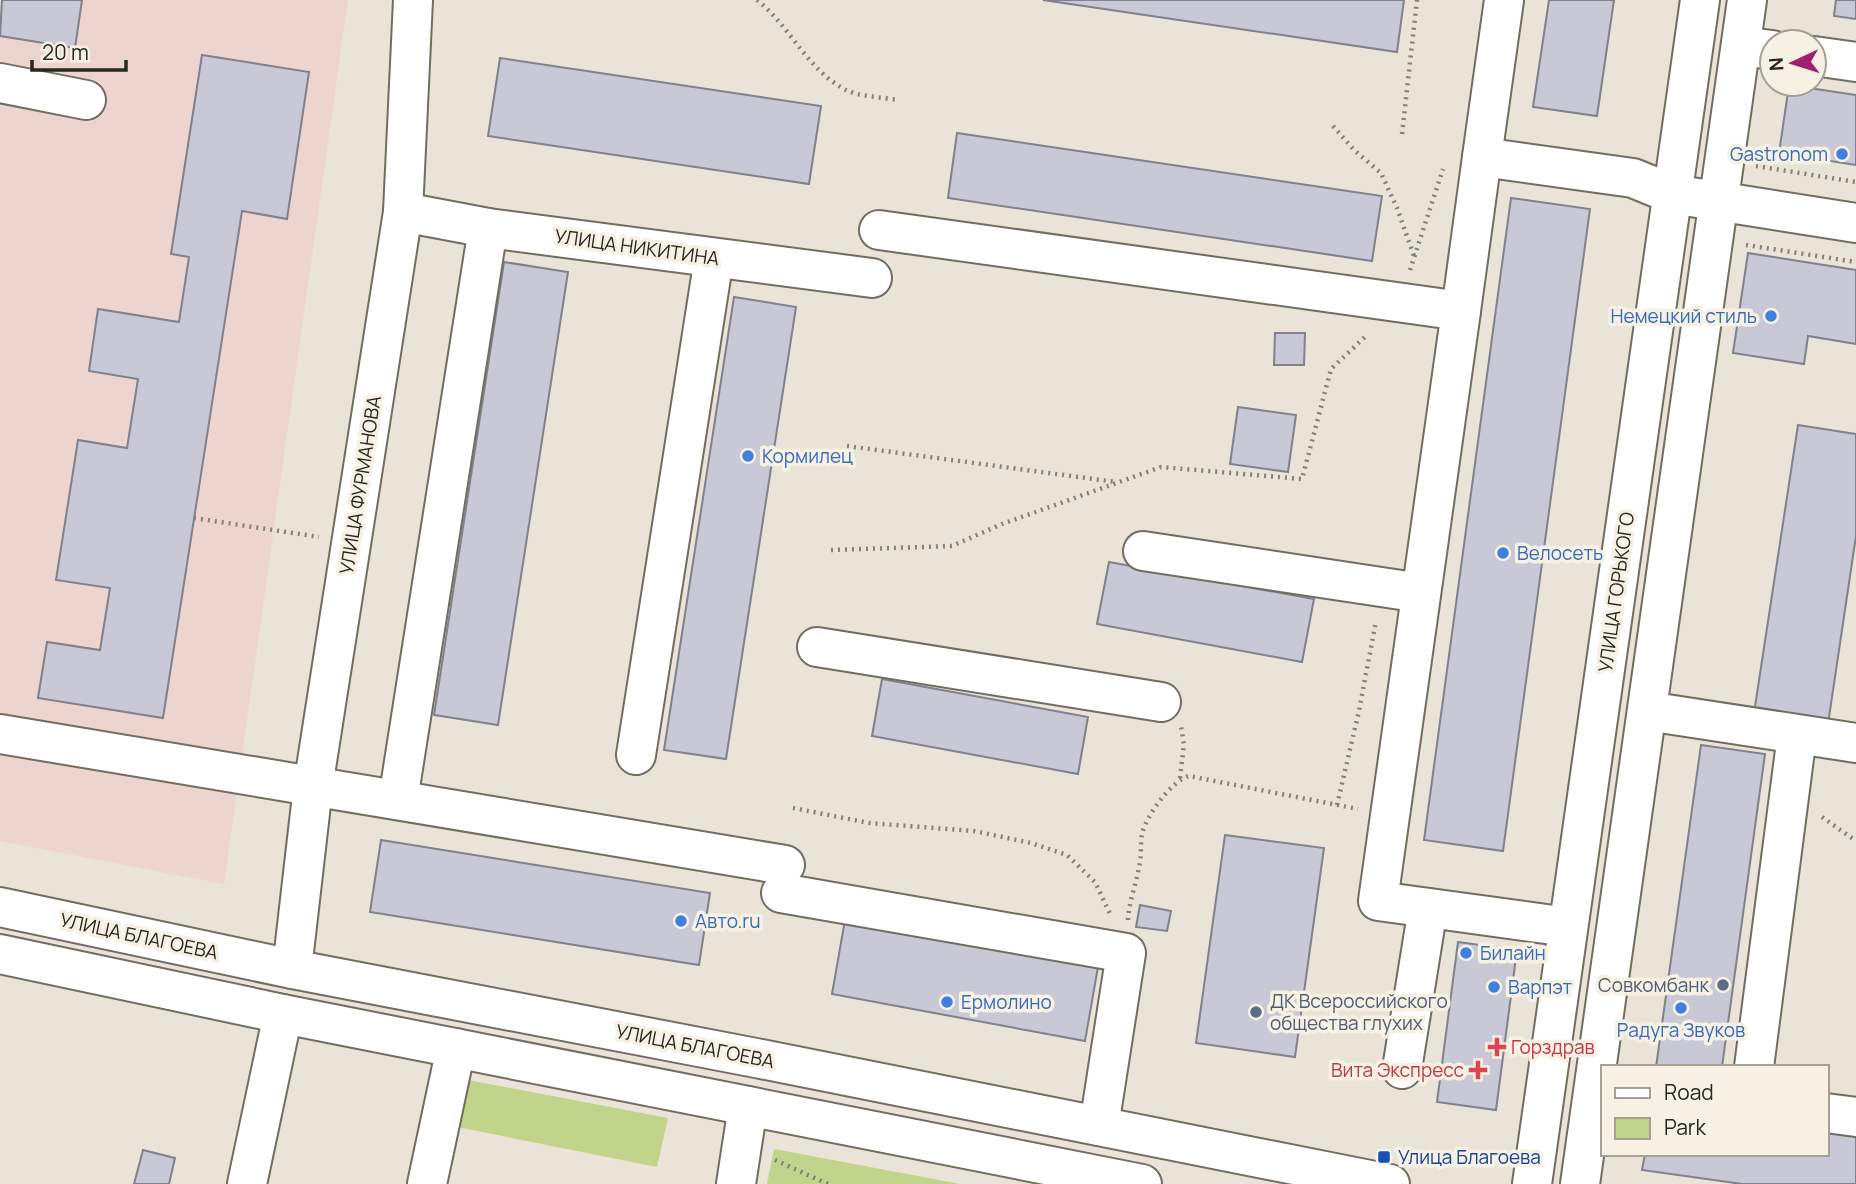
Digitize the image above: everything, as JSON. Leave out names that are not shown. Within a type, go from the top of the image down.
[{"type":"main road","name":"УЛИЦА ФУРМАНОВА","points":[[292,969],[313,787],[403,212],[413,0]]},
{"type":"main road","points":[[1504,0],[1378,901],[1568,927]]},
{"type":"main road","name":"УЛИЦА ГОРЬКОГО","points":[[1532,1184],[1700,0]]},
{"type":"main road","points":[[1580,1184],[1719,201],[1756,48],[1747,0]]},
{"type":"main road","points":[[1828,58],[1856,62]]},
{"type":"main road","points":[[0,83],[86,100]]},
{"type":"main road","points":[[1482,157],[1633,178],[1672,194],[1856,223]]},
{"type":"main road","name":"УЛИЦА НИКИТИНА","points":[[403,212],[488,228],[872,278]]},
{"type":"main road","points":[[398,800],[488,228]]},
{"type":"main road","points":[[879,230],[1461,312]]},
{"type":"main road","points":[[636,755],[714,258]]},
{"type":"main road","points":[[1143,551],[1421,593]]},
{"type":"main road","points":[[817,648],[1161,702]]},
{"type":"main road","points":[[1647,710],[1856,743]]},
{"type":"main road","points":[[0,734],[398,800],[1126,953],[1100,1126]]},
{"type":"main road","points":[[1754,1065],[1797,735]]},
{"type":"main road","name":"УЛИЦА БЛАГОЕВА","points":[[0,907],[292,969],[1390,1184]]},
{"type":"main road","points":[[1402,1069],[1427,908]]},
{"type":"main road","points":[[0,954],[283,1014],[1142,1184]]},
{"type":"main road","points":[[245,1006],[261,1002],[272,994],[283,984],[292,969]]},
{"type":"main road","points":[[247,1184],[283,1014],[293,998],[305,988],[335,977]]},
{"type":"main road","points":[[427,1184],[456,1048]]},
{"type":"main road","points":[[736,1184],[748,1106]]},
{"type":"main road","points":[[1828,1112],[1856,1117]]},
{"type":"path","points":[[757,0],[770,10],[832,81],[846,90],[898,100]]},
{"type":"path","points":[[1402,134],[1417,0]]},
{"type":"path","points":[[1333,126],[1354,150],[1381,173],[1414,257]]},
{"type":"path","points":[[1752,165],[1856,182]]},
{"type":"path","points":[[831,550],[952,546],[1002,524],[1161,467],[1302,479],[1331,369],[1399,303],[1444,167]]},
{"type":"path","points":[[1741,244],[1856,262]]},
{"type":"path","points":[[846,446],[1118,482]]},
{"type":"path","points":[[194,518],[351,542]]},
{"type":"path","points":[[1337,805],[1384,587]]},
{"type":"path","points":[[1126,953],[1129,903],[1140,866],[1143,831],[1157,805],[1180,778],[1184,744],[1179,718],[1161,702]]},
{"type":"path","points":[[1180,778],[1189,776],[1390,815]]},
{"type":"path","points":[[793,808],[869,823],[974,831],[1031,843],[1067,855],[1095,882],[1126,953]]},
{"type":"path","points":[[770,1157],[828,1184]]},
{"type":"shaded area","points":[[2,0],[348,0],[224,884],[0,841]]},
{"type":"green space","points":[[468,1080],[668,1118],[657,1167],[457,1127]]},
{"type":"green space","points":[[774,1149],[960,1184],[767,1184]]},
{"type":"building","points":[[2,0],[82,0],[75,48],[0,36]]},
{"type":"building","points":[[1043,0],[1404,0],[1397,52]]},
{"type":"building","points":[[1549,0],[1614,0],[1597,116],[1533,107]]},
{"type":"building","points":[[1836,0],[1856,0],[1856,19],[1834,16]]},
{"type":"building","points":[[202,55],[309,72],[287,219],[242,211],[163,718],[38,698],[47,642],[100,650],[110,588],[56,580],[78,440],[127,448],[138,379],[89,371],[98,309],[179,322],[189,257],[171,254]]},
{"type":"building","points":[[500,58],[821,106],[809,184],[488,136]]},
{"type":"building","points":[[1828,91],[1856,95],[1856,165],[1779,153],[1787,98],[1828,98]]},
{"type":"building","points":[[957,133],[1382,196],[1372,261],[948,198]]},
{"type":"building","points":[[1511,198],[1590,209],[1503,851],[1424,840]]},
{"type":"building","points":[[1748,253],[1856,270],[1856,344],[1808,336],[1804,364],[1733,353]]},
{"type":"building","points":[[504,262],[568,272],[498,725],[434,715]]},
{"type":"building","points":[[734,297],[796,307],[726,759],[664,750]]},
{"type":"building","points":[[1275,333],[1305,333],[1304,365],[1274,365]]},
{"type":"building","points":[[1238,407],[1296,415],[1288,472],[1230,464]]},
{"type":"building","points":[[1798,425],[1856,434],[1856,536],[1828,724],[1754,713]]},
{"type":"building","points":[[1109,562],[1314,599],[1302,662],[1097,624]]},
{"type":"building","points":[[882,679],[1088,717],[1078,774],[872,736]]},
{"type":"building","points":[[1701,745],[1765,754],[1722,1065],[1656,1065]]},
{"type":"building","points":[[1225,835],[1324,848],[1295,1057],[1196,1043]]},
{"type":"building","points":[[381,840],[710,893],[699,965],[370,912]]},
{"type":"building","points":[[1140,905],[1171,911],[1167,931],[1136,927]]},
{"type":"building","points":[[845,920],[1098,967],[1085,1041],[832,994]]},
{"type":"building","points":[[1458,942],[1517,950],[1496,1110],[1437,1102]]},
{"type":"building","points":[[1828,1130],[1856,1134],[1856,1184],[1742,1184],[1642,1170],[1645,1156],[1828,1156]]},
{"type":"building","points":[[143,1150],[175,1158],[169,1184],[134,1184]]},
{"type":"place","name":"Gastronom","points":[[1842,154]]},
{"type":"place","name":"Немецкий стиль","points":[[1771,316]]},
{"type":"place","name":"Кормилец","points":[[748,456]]},
{"type":"place","name":"Велосеть","points":[[1503,553]]},
{"type":"place","name":"Авто.ru","points":[[681,921]]},
{"type":"place","name":"Билайн","points":[[1466,953]]},
{"type":"place","name":"Совкомбанк","points":[[1723,985]]},
{"type":"place","name":"Варпэт","points":[[1494,987]]},
{"type":"place","name":"Ермолино","points":[[947,1002]]},
{"type":"place","name":"Радуга Звуков","points":[[1681,1008]]},
{"type":"place","name":"ДК Всероссийского общества глухих","points":[[1256,1012]]},
{"type":"place","name":"Горздрав","points":[[1497,1047]]},
{"type":"place","name":"Вита Экспресс","points":[[1478,1070]]},
{"type":"place","name":"Улица Благоева","points":[[1384,1157]]}]
